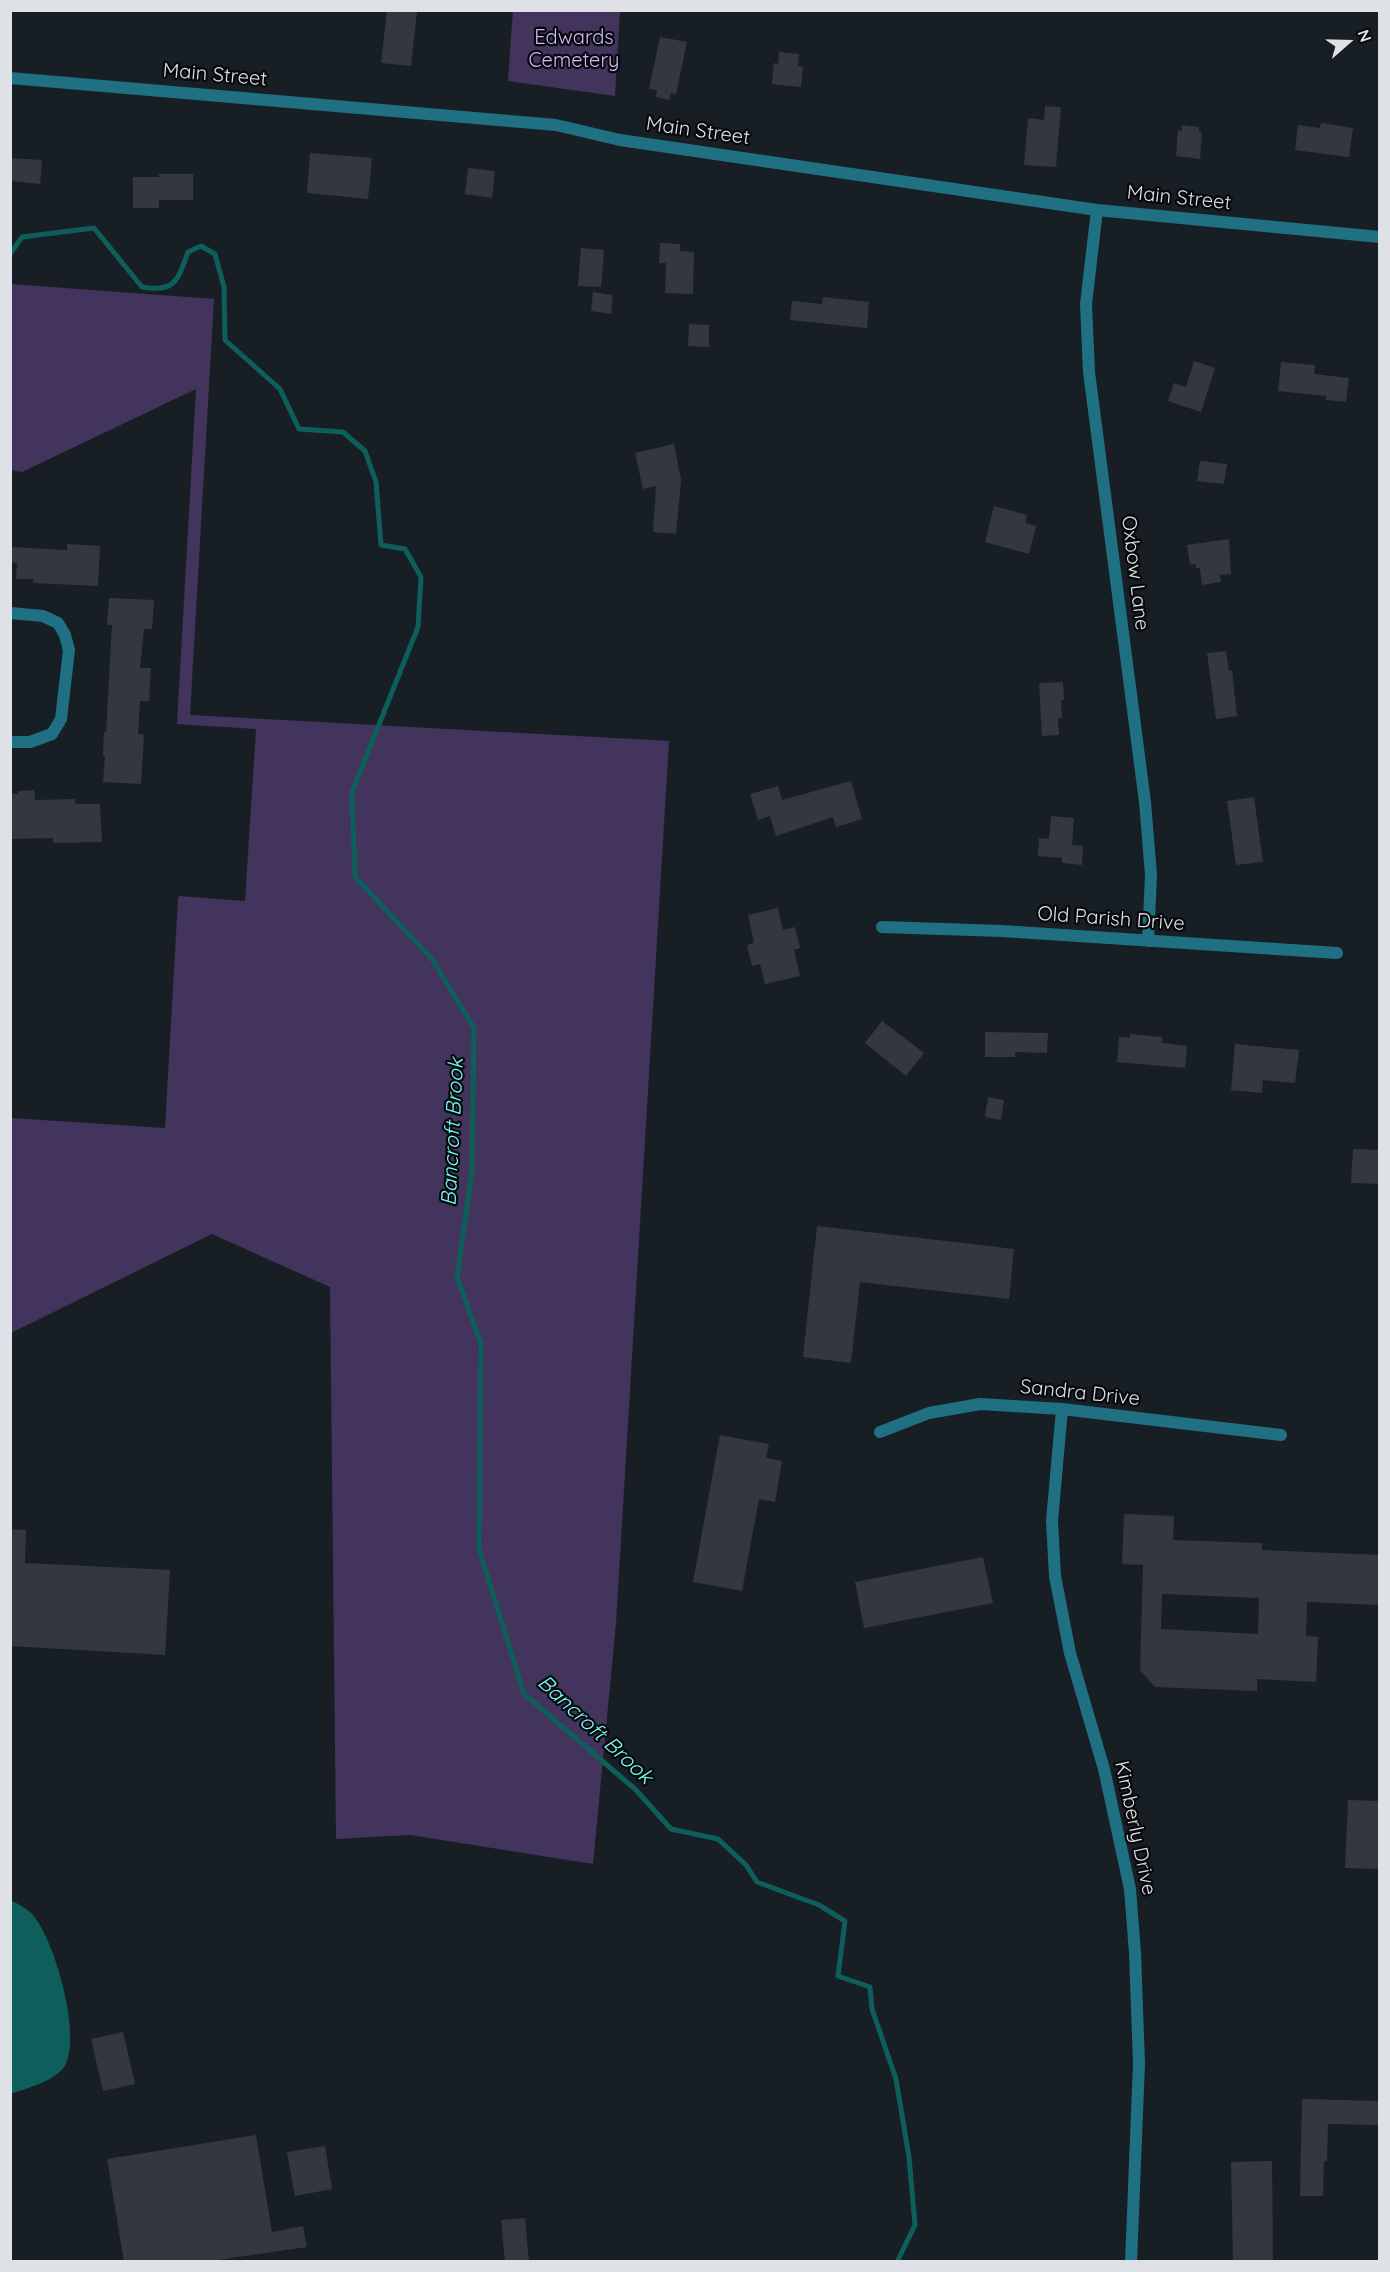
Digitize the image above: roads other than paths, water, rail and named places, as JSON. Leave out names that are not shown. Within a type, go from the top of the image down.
[{"type":"street","name":"Main Street","points":[[10,78],[556,125],[621,140],[1097,210],[1380,237]]},
{"type":"street","name":"Oxbow Lane","points":[[1097,210],[1086,304],[1089,372],[1145,802],[1151,875],[1148,941]]},
{"type":"street","points":[[10,614],[43,616],[58,623],[69,650],[61,719],[52,734],[30,742],[10,742]]},
{"type":"street","name":"Old Parish Drive","points":[[882,927],[1002,931],[1337,953]]},
{"type":"street","name":"Sandra Drive","points":[[880,1432],[929,1413],[980,1404],[1062,1409],[1281,1435]]},
{"type":"street","name":"Kimberly Drive","points":[[1062,1409],[1052,1521],[1055,1576],[1070,1653],[1104,1769],[1130,1889],[1139,2064],[1131,2262]]},
{"type":"waterway","name":"Bancroft Brook","points":[[10,254],[22,237],[94,228],[142,287],[153,288],[162,288],[174,282],[188,252],[201,246],[215,254],[224,287],[225,340],[280,389],[299,429],[343,432],[365,451],[376,482],[381,545],[405,549],[421,577],[418,627],[352,792],[355,877],[432,959],[474,1028],[472,1172],[457,1277],[481,1344],[479,1549],[524,1694],[635,1789],[671,1829],[718,1839],[746,1865],[757,1882],[819,1905],[845,1921],[838,1976],[870,1987],[872,2009],[896,2079],[909,2157],[915,2225],[897,2262]]},
{"type":"park label","name":"Edwards Cemetery","points":[[574,50]]}]
